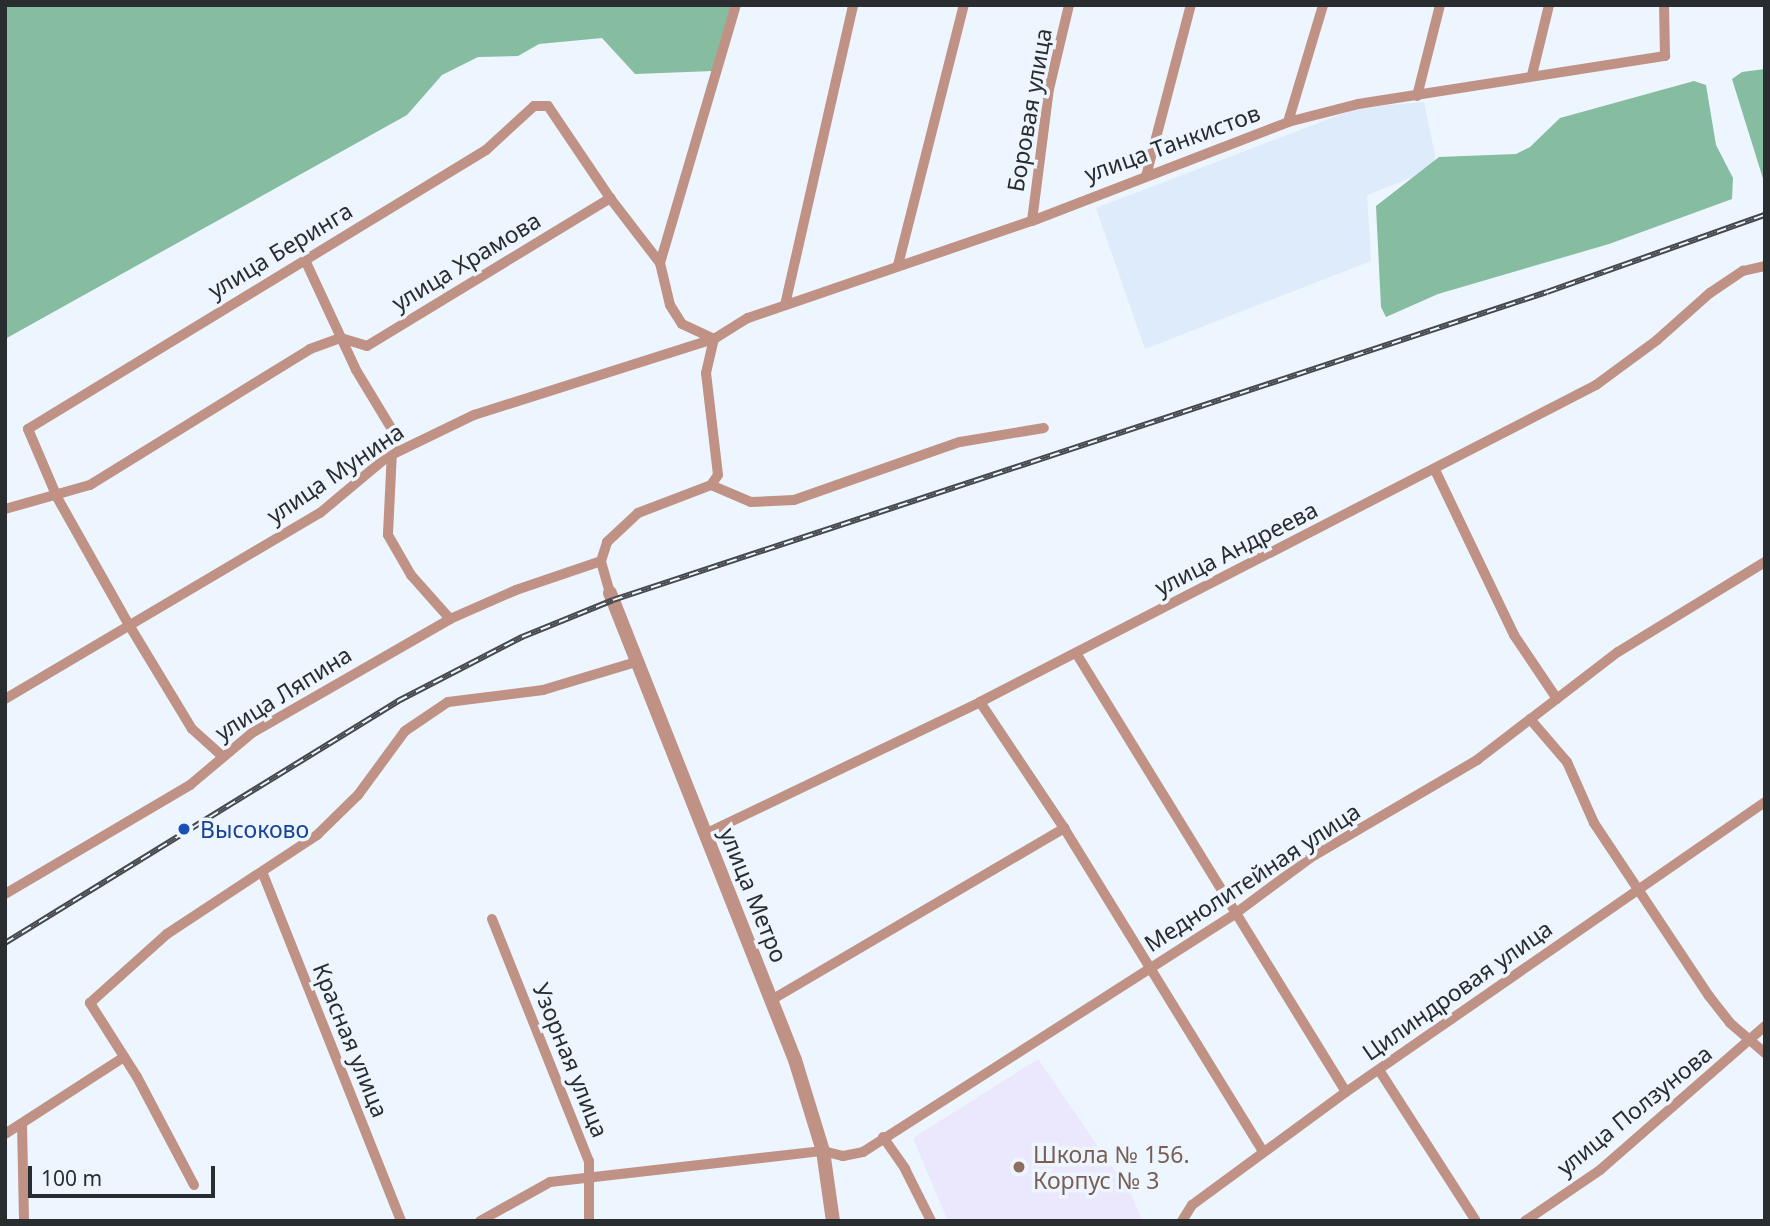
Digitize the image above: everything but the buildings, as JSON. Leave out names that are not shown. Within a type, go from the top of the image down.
[{"type":"street","points":[[660,263],[736,5]]},
{"type":"street","points":[[785,304],[853,5]]},
{"type":"street","points":[[898,265],[964,5]]},
{"type":"street","name":"Боровая улица","points":[[1032,221],[1049,89],[1069,5]]},
{"type":"street","points":[[1146,176],[1191,5]]},
{"type":"street","points":[[1287,122],[1323,5]]},
{"type":"street","points":[[1417,96],[1440,5]]},
{"type":"street","points":[[1532,75],[1549,5]]},
{"type":"street","name":"улица Танкистов","points":[[714,339],[747,318],[1032,221],[1287,122],[1357,104],[1665,56],[1664,5]]},
{"type":"street","name":"улица Беринга","points":[[57,497],[28,429],[486,150],[534,106],[548,106],[610,198]]},
{"type":"street","points":[[610,198],[660,263],[670,305],[682,324],[714,339],[706,373],[719,463],[710,485]]},
{"type":"street","name":"улица Храмова","points":[[341,338],[367,346],[610,198]]},
{"type":"street","points":[[304,260],[341,338],[393,431],[387,535],[411,575],[450,619]]},
{"type":"street","name":"улица Андреева","points":[[705,834],[980,702],[1596,385],[1657,340],[1710,293],[1743,271],[1765,266]]},
{"type":"street","points":[[5,509],[57,497],[90,485],[141,456],[310,349],[341,338]]},
{"type":"street","name":"улица Мунина","points":[[5,699],[320,513],[392,454],[474,415],[714,339]]},
{"type":"street","points":[[610,593],[601,561],[607,542],[638,513],[710,485],[751,502],[781,502],[960,442],[1044,428]]},
{"type":"street","points":[[1435,470],[1514,635],[1558,699]]},
{"type":"street","points":[[57,497],[129,625],[192,729],[221,755]]},
{"type":"street","name":"улица Ляпина","points":[[5,894],[190,785],[221,755],[293,708],[450,619],[516,590],[601,561]]},
{"type":"street","name":"Меднолитейная улица","points":[[480,1221],[550,1182],[823,1151],[843,1156],[863,1152],[1236,913],[1310,858],[1477,760],[1618,652],[1765,562]]},
{"type":"street","name":"улица Метро","points":[[610,593],[773,999],[823,1151],[833,1221]]},
{"type":"street","points":[[1076,653],[1346,1092]]},
{"type":"street","points":[[194,1185],[124,1056],[90,1003],[167,933],[263,874],[317,835],[358,795],[405,731],[448,702],[543,690],[636,662]]},
{"type":"street","points":[[980,702],[1064,828],[1263,1152]]},
{"type":"street","points":[[1530,719],[1567,762],[1594,823],[1709,996],[1749,1041],[1765,1053]]},
{"type":"street","name":"Цилиндровая улица","points":[[1182,1221],[1192,1205],[1346,1092],[1765,802]]},
{"type":"street","points":[[773,999],[1064,828]]},
{"type":"street","name":"Красная улица","points":[[263,874],[401,1221]]},
{"type":"street","name":"Узорная улица","points":[[492,919],[589,1161],[589,1221]]},
{"type":"street","name":"улица Ползунова","points":[[1525,1221],[1600,1170],[1765,1026]]},
{"type":"street","points":[[5,1134],[124,1056]]},
{"type":"street","points":[[1379,1070],[1476,1221]]},
{"type":"street","points":[[22,1124],[24,1221]]},
{"type":"street","points":[[883,1137],[905,1169],[931,1221]]},
{"type":"shaded area","points":[[1424,102],[1435,155],[1433,169],[1367,195],[1371,261],[1145,349],[1096,208],[1358,108]]},
{"type":"shaded area","name":"Школа № 156. Корпус № 3","points":[[1038,1059],[1132,1196],[1142,1221],[948,1221],[913,1138]]},
{"type":"green space","points":[[5,5],[736,5],[713,71],[635,74],[602,38],[539,44],[518,56],[478,57],[442,75],[407,115],[5,339]]},
{"type":"green space","points":[[1765,69],[1765,185],[1732,79],[1742,72]]},
{"type":"green space","points":[[1694,81],[1706,85],[1716,145],[1733,178],[1732,199],[1609,244],[1438,294],[1386,317],[1381,307],[1376,206],[1439,157],[1516,154],[1530,147],[1560,118]]},
{"type":"railway","points":[[5,943],[398,701],[522,637],[613,600],[1547,292],[1765,215]]},
{"type":"place","name":"Высоково","points":[[184,829]]},
{"type":"place","name":"Школа № 156. Корпус № 3","points":[[1019,1167]]}]
